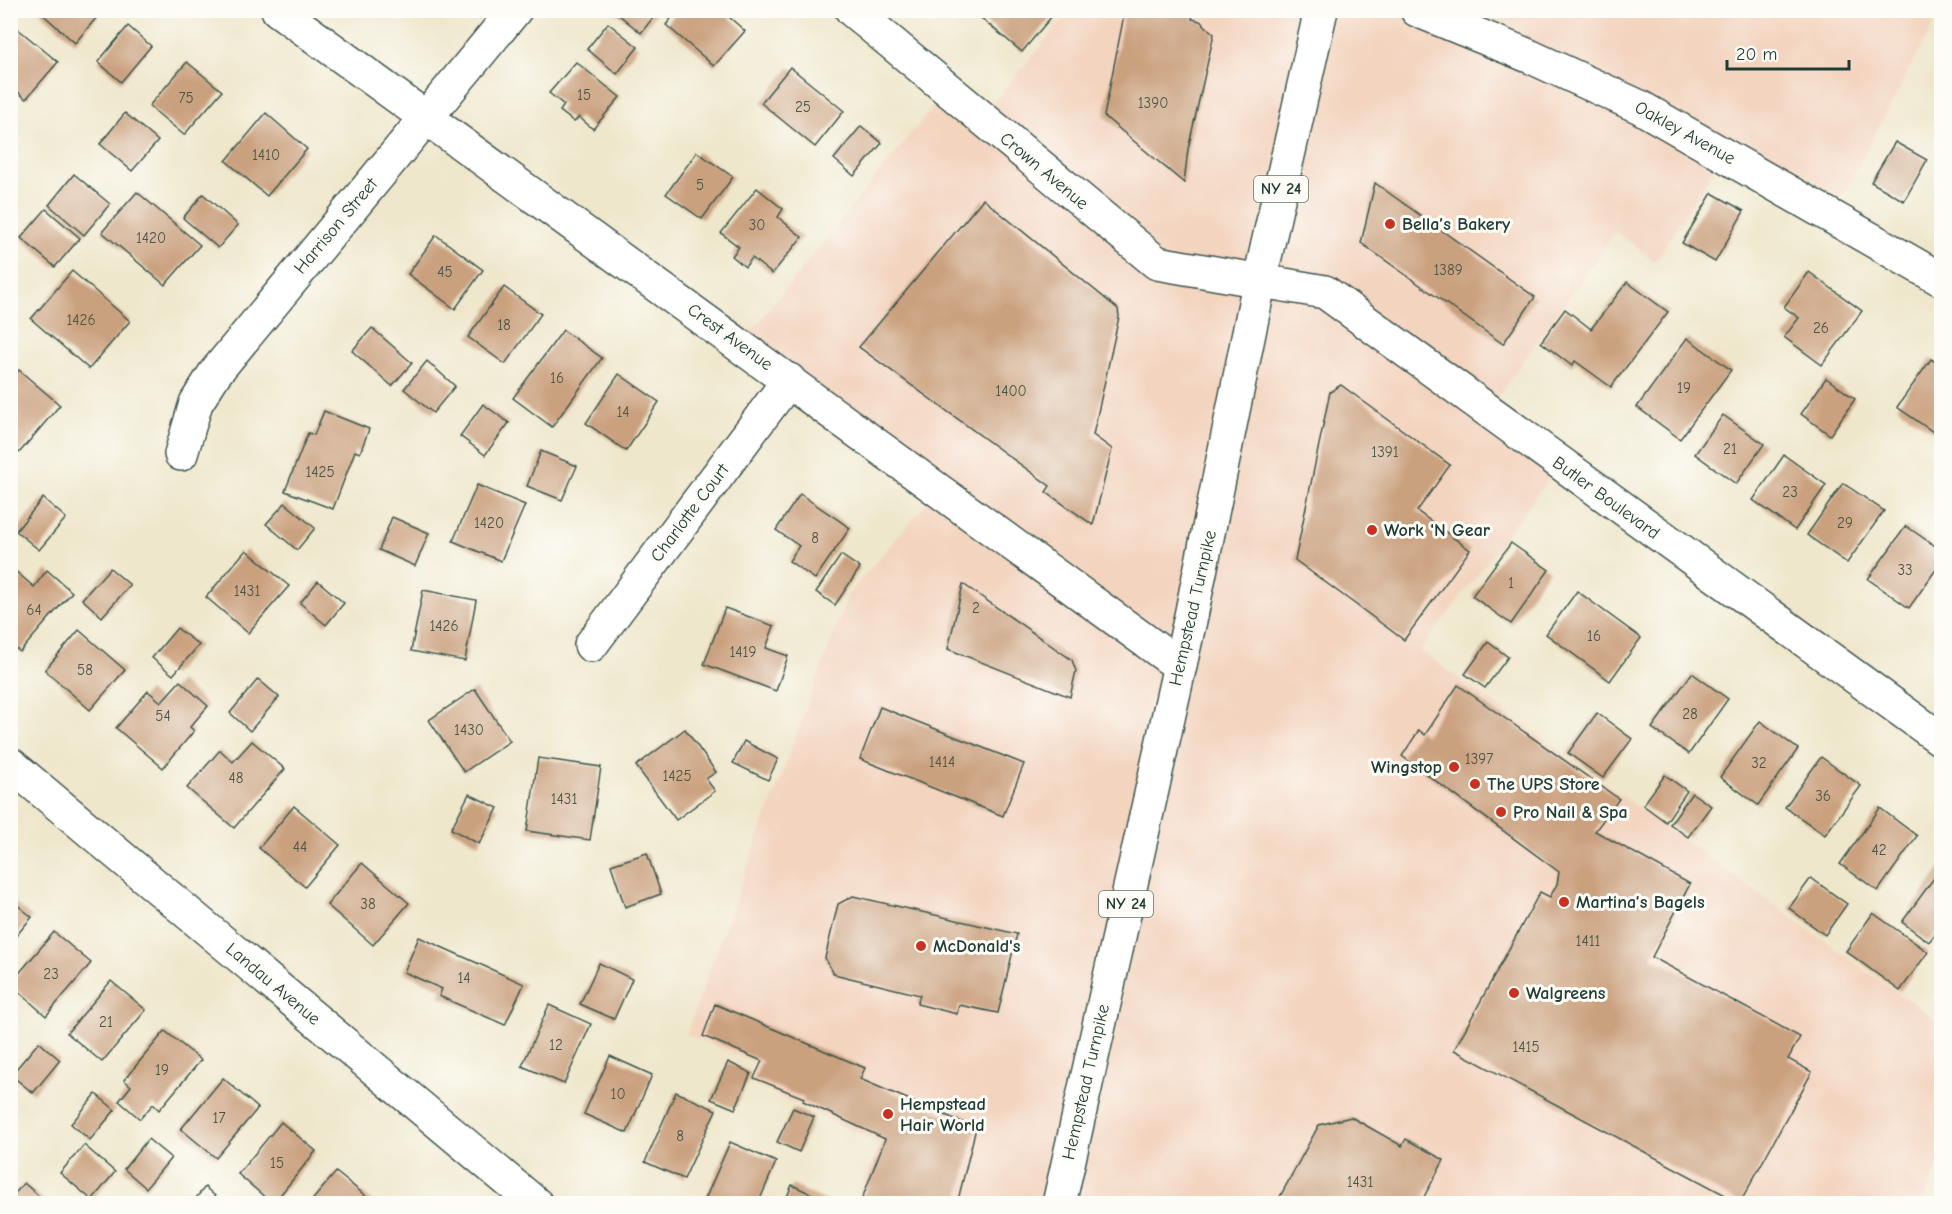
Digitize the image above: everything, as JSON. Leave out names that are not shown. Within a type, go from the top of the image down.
[{"type":"street","name":"Crest Avenue","points":[[278,10],[1180,666]]},
{"type":"street","name":"Harrison Street","points":[[181,454],[196,403],[214,373],[515,10]]},
{"type":"street","name":"Crown Avenue","points":[[852,10],[1157,263],[1260,279]]},
{"type":"street","name":"Hempstead Turnpike","points":[[1059,1203],[1180,666],[1260,279],[1321,10]]},
{"type":"street","name":"Oakley Avenue","points":[[1417,10],[1529,56],[1640,106],[1941,280]]},
{"type":"street","name":"Butler Boulevard","points":[[1260,279],[1325,292],[1941,740]]},
{"type":"street","name":"Charlotte Court","points":[[591,645],[789,380]]},
{"type":"street","name":"Landau Avenue","points":[[10,764],[536,1203]]},
{"type":"shaded area","points":[[1070,11],[1941,11],[1835,209],[1727,148],[1655,262],[1616,231],[1493,403],[1566,456],[1420,651],[1941,1024],[1941,1159],[1923,1203],[856,1203],[879,1144],[751,1082],[756,1063],[686,1034],[848,595],[933,495],[740,345],[944,93],[979,120]]},
{"type":"building","points":[[38,10],[103,10],[75,43]]},
{"type":"building","points":[[613,10],[659,10],[641,33]]},
{"type":"building","points":[[678,10],[721,10],[745,31],[714,66],[666,25]]},
{"type":"building","points":[[985,10],[1057,10],[1022,52],[980,17]]},
{"type":"building","points":[[1125,10],[1194,10],[1192,19],[1200,21],[1214,34],[1188,149],[1184,183],[1104,116]]},
{"type":"building","points":[[608,23],[638,47],[617,74],[587,49]]},
{"type":"building","points":[[12,24],[58,62],[26,99],[10,85]]},
{"type":"building","points":[[128,26],[151,46],[121,82],[98,62]]},
{"type":"building","points":[[187,62],[222,91],[184,135],[149,106]]},
{"type":"building","points":[[576,62],[620,97],[593,129],[579,117],[574,122],[560,111],[564,105],[549,93]]},
{"type":"building","points":[[790,67],[844,111],[815,147],[761,103]]},
{"type":"building","points":[[125,113],[158,141],[132,171],[100,144]]},
{"type":"building","points":[[266,113],[307,149],[267,196],[226,161]]},
{"type":"building","points":[[861,126],[882,143],[854,176],[834,159]]},
{"type":"building","points":[[1895,142],[1927,160],[1904,201],[1871,182]]},
{"type":"building","points":[[697,152],[733,177],[702,219],[666,194]]},
{"type":"building","points":[[74,174],[110,204],[84,235],[49,205]]},
{"type":"building","points":[[1375,183],[1535,297],[1503,344],[1361,243]]},
{"type":"building","points":[[757,188],[783,209],[778,217],[802,237],[772,274],[752,258],[745,267],[732,256],[739,247],[721,233]]},
{"type":"building","points":[[137,192],[200,245],[165,285],[102,232]]},
{"type":"building","points":[[1712,193],[1744,211],[1715,262],[1682,243]]},
{"type":"building","points":[[203,194],[238,225],[218,248],[183,218]]},
{"type":"building","points":[[983,199],[1118,309],[1119,317],[1093,435],[1112,449],[1093,525],[1046,492],[1050,486],[859,347]]},
{"type":"building","points":[[46,209],[80,238],[55,267],[21,238]]},
{"type":"building","points":[[436,235],[483,270],[455,309],[408,274]]},
{"type":"building","points":[[72,271],[130,321],[89,369],[31,319]]},
{"type":"building","points":[[1809,272],[1862,311],[1822,365],[1784,337],[1799,318],[1784,307]]},
{"type":"building","points":[[1627,282],[1668,312],[1611,387],[1575,361],[1572,366],[1541,342],[1565,309],[1591,329]]},
{"type":"building","points":[[504,287],[541,314],[505,364],[468,337]]},
{"type":"building","points":[[372,328],[412,363],[392,386],[352,351]]},
{"type":"building","points":[[563,330],[602,358],[552,427],[513,398]]},
{"type":"building","points":[[1687,338],[1731,370],[1680,439],[1637,407]]},
{"type":"building","points":[[1931,359],[1942,366],[1942,438],[1897,407]]},
{"type":"building","points":[[427,361],[455,386],[433,413],[404,389]]},
{"type":"building","points":[[19,370],[60,405],[19,453],[10,446],[10,380]]},
{"type":"building","points":[[619,374],[659,402],[626,451],[586,423]]},
{"type":"building","points":[[1826,378],[1855,399],[1830,435],[1801,414]]},
{"type":"building","name":"Work 'N Gear","points":[[1341,385],[1450,465],[1417,511],[1470,550],[1404,640],[1295,560],[1330,392]]},
{"type":"building","points":[[483,404],[509,423],[485,455],[460,436]]},
{"type":"building","points":[[324,411],[369,429],[360,453],[355,451],[333,509],[285,491],[308,433],[314,435]]},
{"type":"building","points":[[1723,415],[1764,444],[1736,484],[1695,454]]},
{"type":"building","points":[[541,451],[577,466],[562,500],[527,486]]},
{"type":"building","points":[[1784,455],[1826,485],[1795,530],[1753,500]]},
{"type":"building","points":[[1843,483],[1884,511],[1847,563],[1807,535]]},
{"type":"building","points":[[477,485],[525,505],[501,561],[453,541]]},
{"type":"building","points":[[800,494],[850,528],[815,579],[789,561],[799,546],[776,530]]},
{"type":"building","points":[[43,498],[66,518],[39,550],[16,531]]},
{"type":"building","points":[[285,503],[315,528],[297,550],[266,524]]},
{"type":"building","points":[[392,517],[429,533],[415,566],[379,550]]},
{"type":"building","points":[[1906,526],[1942,551],[1942,561],[1909,608],[1868,579]]},
{"type":"building","points":[[1511,543],[1549,570],[1511,624],[1472,596]]},
{"type":"building","points":[[246,550],[289,586],[248,633],[206,597]]},
{"type":"building","points":[[841,555],[860,568],[835,605],[816,592]]},
{"type":"building","points":[[12,568],[34,587],[47,570],[72,592],[20,652],[10,644]]},
{"type":"building","points":[[110,568],[130,585],[102,617],[82,599]]},
{"type":"building","points":[[318,581],[344,603],[326,625],[300,603]]},
{"type":"building","points":[[963,584],[1072,660],[1076,671],[1070,697],[948,649]]},
{"type":"building","points":[[423,590],[476,600],[465,661],[411,651]]},
{"type":"building","points":[[1577,591],[1641,638],[1610,681],[1546,634]]},
{"type":"building","points":[[725,608],[774,626],[766,648],[788,656],[776,691],[704,664]]},
{"type":"building","points":[[177,628],[199,645],[173,675],[152,658]]},
{"type":"building","points":[[79,630],[125,670],[90,710],[45,670]]},
{"type":"building","points":[[1488,642],[1508,657],[1485,688],[1465,674]]},
{"type":"building","points":[[1692,673],[1728,699],[1689,754],[1652,728]]},
{"type":"building","points":[[258,679],[279,697],[250,731],[230,713]]},
{"type":"building","points":[[180,681],[208,706],[190,727],[194,731],[163,768],[116,728],[148,691],[161,702]]},
{"type":"building","points":[[1458,685],[1619,799],[1595,831],[1690,884],[1652,957],[1800,1037],[1788,1059],[1812,1072],[1740,1203],[1454,1050],[1540,892],[1550,897],[1557,884],[1559,872],[1402,756],[1419,730],[1425,735]]},
{"type":"building","points":[[475,689],[510,741],[464,772],[429,720]]},
{"type":"building","points":[[880,707],[1024,764],[1003,816],[860,759]]},
{"type":"building","points":[[1597,713],[1632,739],[1603,778],[1568,753]]},
{"type":"building","points":[[1760,721],[1798,749],[1758,805],[1720,777]]},
{"type":"building","points":[[685,729],[716,772],[706,779],[715,791],[676,820],[636,766]]},
{"type":"building","points":[[252,741],[285,769],[234,828],[187,788],[220,750],[233,762]]},
{"type":"building","points":[[744,741],[778,759],[768,780],[733,763]]},
{"type":"building","points":[[1821,757],[1861,786],[1825,835],[1785,807]]},
{"type":"building","points":[[538,758],[601,767],[590,840],[527,831]]},
{"type":"building","points":[[1665,775],[1687,791],[1666,822],[1643,805]]},
{"type":"building","points":[[1692,793],[1711,806],[1688,837],[1670,824]]},
{"type":"building","points":[[469,794],[498,808],[479,844],[451,829]]},
{"type":"building","points":[[294,806],[340,845],[305,887],[259,848]]},
{"type":"building","points":[[1880,808],[1917,836],[1878,891],[1840,864]]},
{"type":"building","points":[[647,853],[661,894],[625,907],[611,865]]},
{"type":"building","points":[[362,863],[409,903],[373,945],[327,905]]},
{"type":"building","points":[[1942,867],[1942,925],[1929,942],[1902,922]]},
{"type":"building","points":[[1811,878],[1847,904],[1825,935],[1789,908]]},
{"type":"building","name":"McDonald's","points":[[853,896],[1017,934],[998,1013],[959,1005],[957,1014],[917,1004],[920,995],[834,974],[825,958],[838,904]]},
{"type":"building","points":[[10,899],[32,917],[10,943]]},
{"type":"building","points":[[1873,913],[1928,952],[1900,991],[1846,951]]},
{"type":"building","points":[[54,932],[91,963],[46,1016],[10,984]]},
{"type":"building","points":[[419,937],[524,984],[505,1025],[439,996],[442,989],[404,972]]},
{"type":"building","points":[[599,963],[632,979],[614,1019],[580,1004]]},
{"type":"building","points":[[111,981],[146,1010],[102,1062],[67,1033]]},
{"type":"building","name":"Hempstead Hair World","points":[[715,1004],[865,1068],[860,1079],[976,1128],[957,1204],[860,1204],[885,1139],[803,1101],[804,1098],[754,1078],[762,1061],[703,1036]]},
{"type":"building","points":[[549,1005],[591,1024],[564,1084],[522,1066]]},
{"type":"building","points":[[165,1031],[201,1060],[159,1110],[153,1104],[140,1119],[119,1101],[131,1086],[124,1080]]},
{"type":"building","points":[[39,1042],[60,1060],[33,1093],[11,1075]]},
{"type":"building","points":[[610,1056],[652,1075],[627,1133],[584,1114]]},
{"type":"building","points":[[728,1062],[751,1073],[735,1109],[711,1099]]},
{"type":"building","points":[[223,1078],[258,1108],[216,1158],[181,1129]]},
{"type":"building","points":[[676,1092],[716,1110],[684,1179],[645,1162]]},
{"type":"building","points":[[96,1094],[115,1110],[90,1140],[71,1124]]},
{"type":"building","points":[[793,1108],[814,1117],[799,1152],[777,1142]]},
{"type":"building","points":[[1351,1117],[1402,1146],[1406,1139],[1444,1160],[1420,1204],[1276,1204],[1319,1125]]},
{"type":"building","points":[[281,1122],[316,1151],[273,1204],[238,1174]]},
{"type":"building","points":[[148,1139],[171,1158],[146,1188],[124,1169]]},
{"type":"building","points":[[730,1142],[776,1162],[758,1204],[703,1204]]},
{"type":"building","points":[[84,1145],[115,1172],[92,1200],[60,1173]]},
{"type":"building","points":[[336,1172],[372,1201],[370,1204],[309,1204]]},
{"type":"building","points":[[24,1183],[48,1204],[10,1204],[10,1199]]},
{"type":"building","points":[[792,1185],[833,1204],[784,1204]]},
{"type":"building","points":[[205,1187],[224,1204],[191,1204]]},
{"type":"place","name":"Bella’s Bakery","points":[[1390,224]]},
{"type":"place","name":"Work 'N Gear","points":[[1372,530]]},
{"type":"place","name":"Wingstop","points":[[1454,767]]},
{"type":"place","name":"The UPS Store","points":[[1475,784]]},
{"type":"place","name":"Pro Nail & Spa","points":[[1501,812]]},
{"type":"place","name":"Martina’s Bagels","points":[[1564,902]]},
{"type":"place","name":"McDonald's","points":[[921,946]]},
{"type":"place","name":"Walgreens","points":[[1514,993]]},
{"type":"place","name":"Hempstead Hair World","points":[[888,1114]]}]
